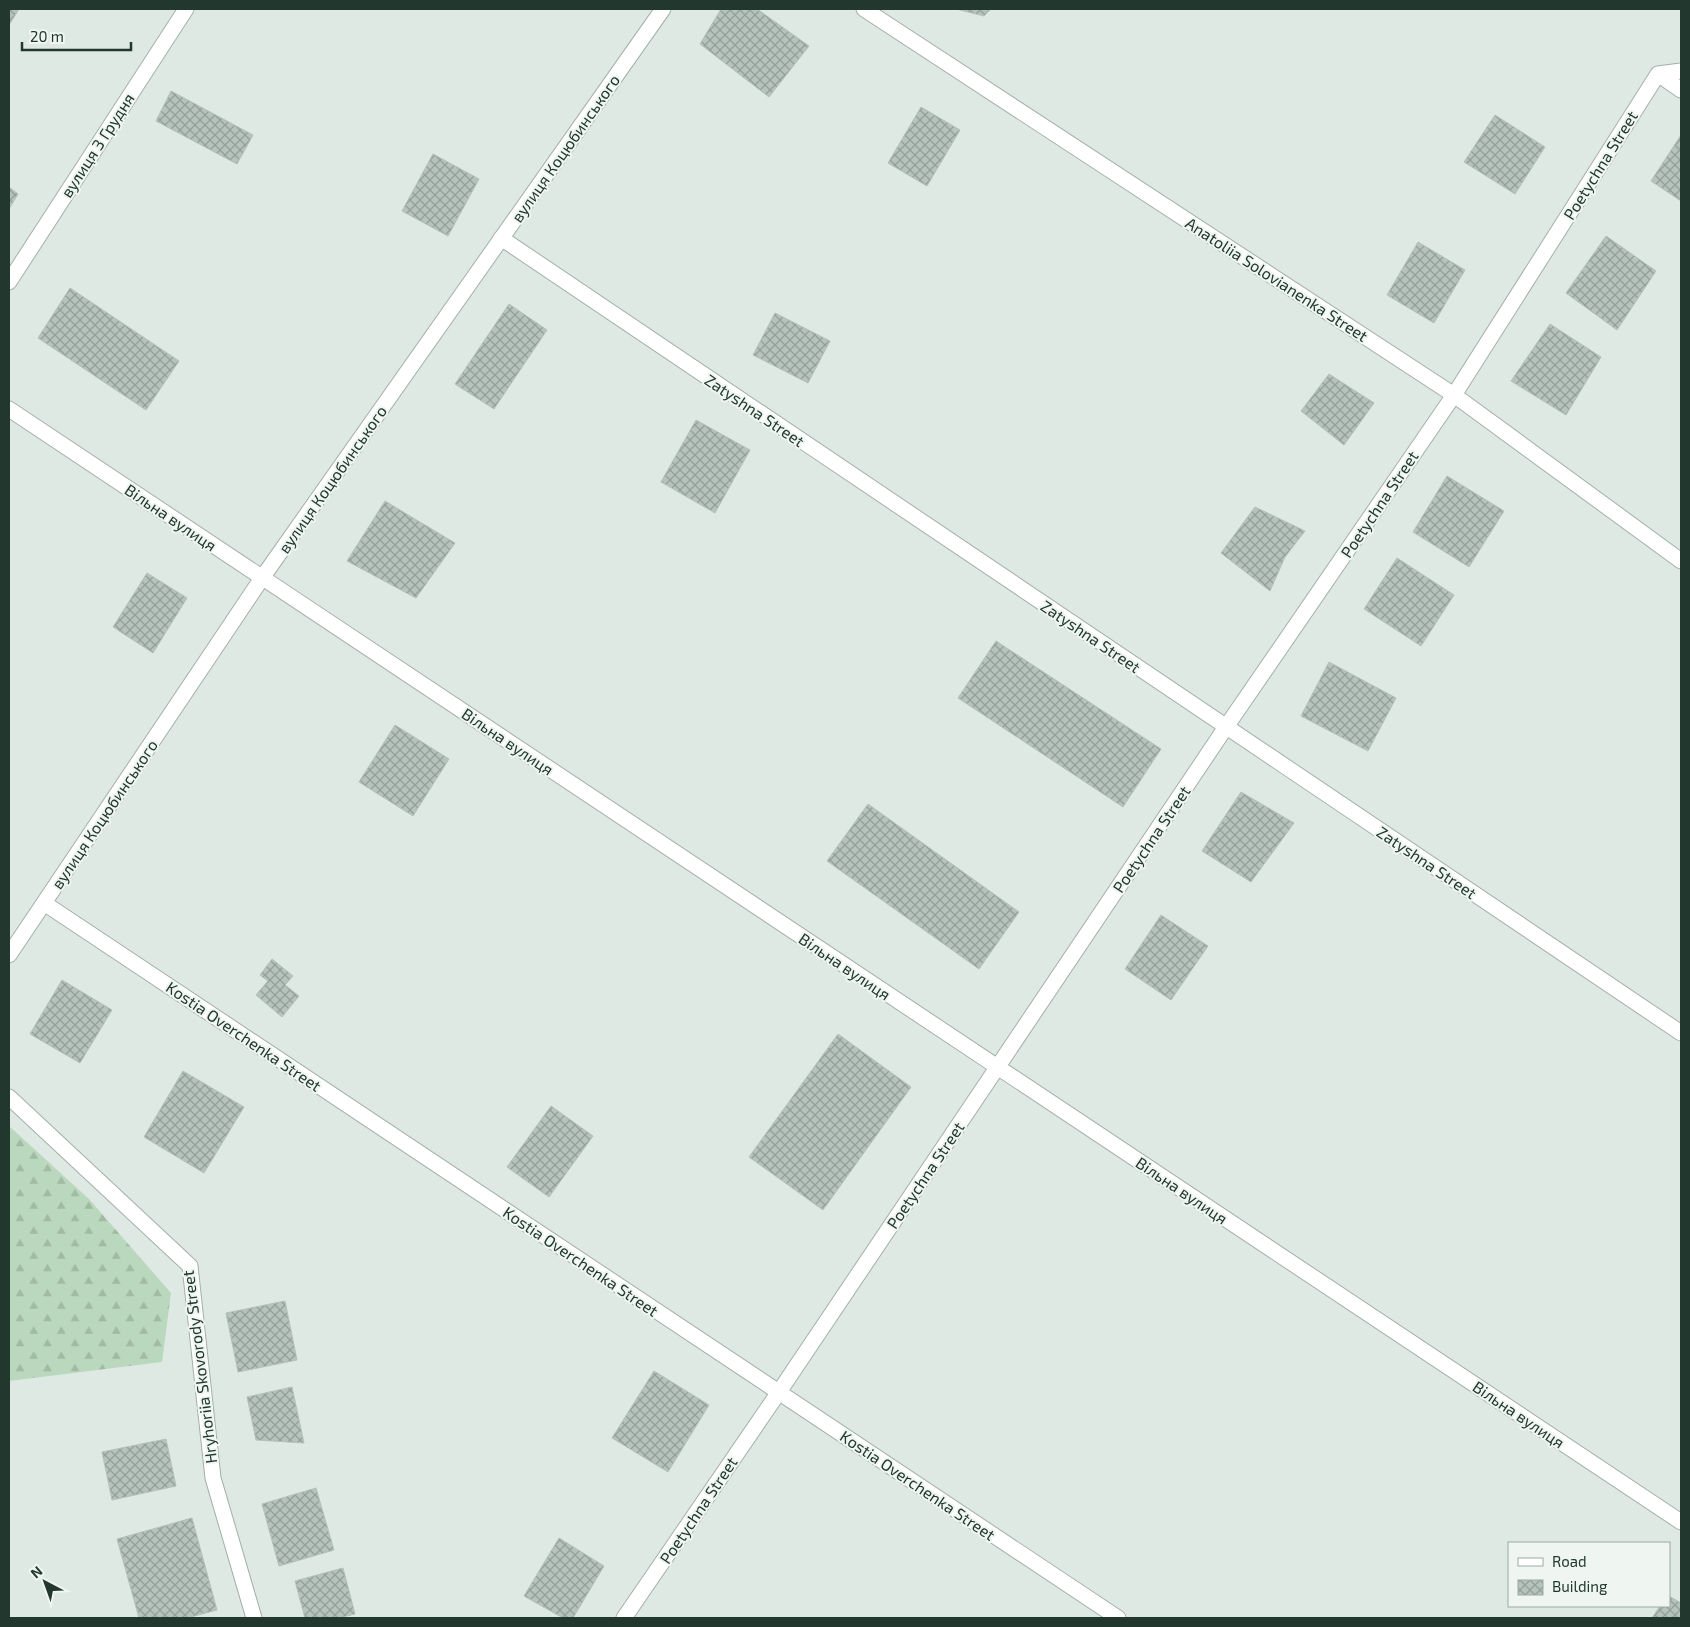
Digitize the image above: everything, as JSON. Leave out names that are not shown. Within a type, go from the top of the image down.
[{"type":"street","name":"вулиця 3 Грудня","points":[[9,282],[186,9]]},
{"type":"street","name":"вулиця Коцюбинського","points":[[9,955],[262,578],[662,9]]},
{"type":"street","name":"Anatoliia Solovianenka Street","points":[[864,9],[1454,395],[1681,561]]},
{"type":"street","points":[[1658,74],[1681,71]]},
{"type":"street","name":"Poetychna Street","points":[[624,1618],[779,1392],[1226,727],[1454,395],[1658,74]]},
{"type":"street","points":[[1658,74],[1681,90]]},
{"type":"street","name":"Zatyshna Street","points":[[501,238],[1681,1033]]},
{"type":"street","name":"Вільна вулиця","points":[[9,409],[1681,1522]]},
{"type":"street","name":"Kostia Overchenka Street","points":[[44,903],[1118,1618]]},
{"type":"street","name":"Hryhoriia Skovorody Street","points":[[9,1097],[190,1266],[213,1478],[254,1618]]},
{"type":"green space","points":[[9,1126],[89,1199],[171,1293],[162,1362],[9,1381]]},
{"type":"building","points":[[9,9],[19,9],[9,25]]},
{"type":"building","points":[[721,9],[757,9],[809,46],[769,97],[700,44]]},
{"type":"building","points":[[956,9],[991,9],[984,16]]},
{"type":"building","points":[[171,91],[253,135],[237,164],[156,121]]},
{"type":"building","points":[[921,107],[960,130],[927,186],[888,163]]},
{"type":"building","points":[[1495,115],[1545,147],[1515,194],[1464,162]]},
{"type":"building","points":[[1681,135],[1681,201],[1651,181]]},
{"type":"building","points":[[433,154],[479,179],[448,236],[402,211]]},
{"type":"building","points":[[9,187],[18,194],[9,209]]},
{"type":"building","points":[[1606,236],[1656,271],[1617,330],[1566,293]]},
{"type":"building","points":[[1418,242],[1465,270],[1434,323],[1387,295]]},
{"type":"building","points":[[70,288],[179,361],[146,410],[38,338]]},
{"type":"building","points":[[509,304],[547,330],[494,409],[455,384]]},
{"type":"building","points":[[775,313],[830,341],[808,383],[753,355]]},
{"type":"building","points":[[1550,324],[1601,357],[1566,415],[1511,381]]},
{"type":"building","points":[[1329,374],[1374,403],[1344,445],[1301,411]]},
{"type":"building","points":[[696,420],[750,450],[715,513],[661,482]]},
{"type":"building","points":[[1447,476],[1504,511],[1469,567],[1413,532]]},
{"type":"building","points":[[385,501],[455,543],[416,598],[347,561]]},
{"type":"building","points":[[1255,507],[1305,531],[1285,557],[1270,591],[1221,553]]},
{"type":"building","points":[[1397,558],[1454,595],[1421,646],[1364,609]]},
{"type":"building","points":[[147,573],[187,598],[153,653],[113,627]]},
{"type":"building","points":[[996,641],[1161,749],[1123,807],[958,698]]},
{"type":"building","points":[[1329,662],[1396,698],[1368,751],[1301,716]]},
{"type":"building","points":[[395,725],[449,759],[413,816],[359,782]]},
{"type":"building","points":[[1241,792],[1294,823],[1251,882],[1202,851]]},
{"type":"building","points":[[868,804],[1019,912],[979,969],[827,861]]},
{"type":"building","points":[[1161,915],[1208,946],[1171,1000],[1125,969]]},
{"type":"building","points":[[272,959],[293,976],[285,985],[299,996],[282,1017],[256,995],[268,981],[260,975]]},
{"type":"building","points":[[62,980],[112,1010],[80,1063],[30,1034]]},
{"type":"building","points":[[838,1034],[911,1087],[823,1210],[749,1157]]},
{"type":"building","points":[[183,1071],[244,1107],[204,1173],[144,1137]]},
{"type":"building","points":[[551,1106],[593,1136],[549,1197],[507,1167]]},
{"type":"building","points":[[285,1301],[297,1360],[238,1372],[226,1313]]},
{"type":"building","points":[[654,1371],[709,1405],[668,1472],[612,1438]]},
{"type":"building","points":[[292,1387],[304,1443],[256,1440],[247,1397]]},
{"type":"building","points":[[166,1439],[176,1486],[112,1500],[102,1452]]},
{"type":"building","points":[[316,1488],[334,1550],[279,1566],[262,1504]]},
{"type":"building","points":[[192,1518],[217,1610],[187,1618],[139,1618],[117,1539]]},
{"type":"building","points":[[559,1538],[604,1566],[573,1618],[563,1618],[524,1596]]},
{"type":"building","points":[[343,1568],[355,1614],[339,1618],[305,1618],[295,1581]]},
{"type":"building","points":[[1670,1597],[1681,1603],[1681,1618],[1652,1618],[1659,1607],[1670,1607]]}]
